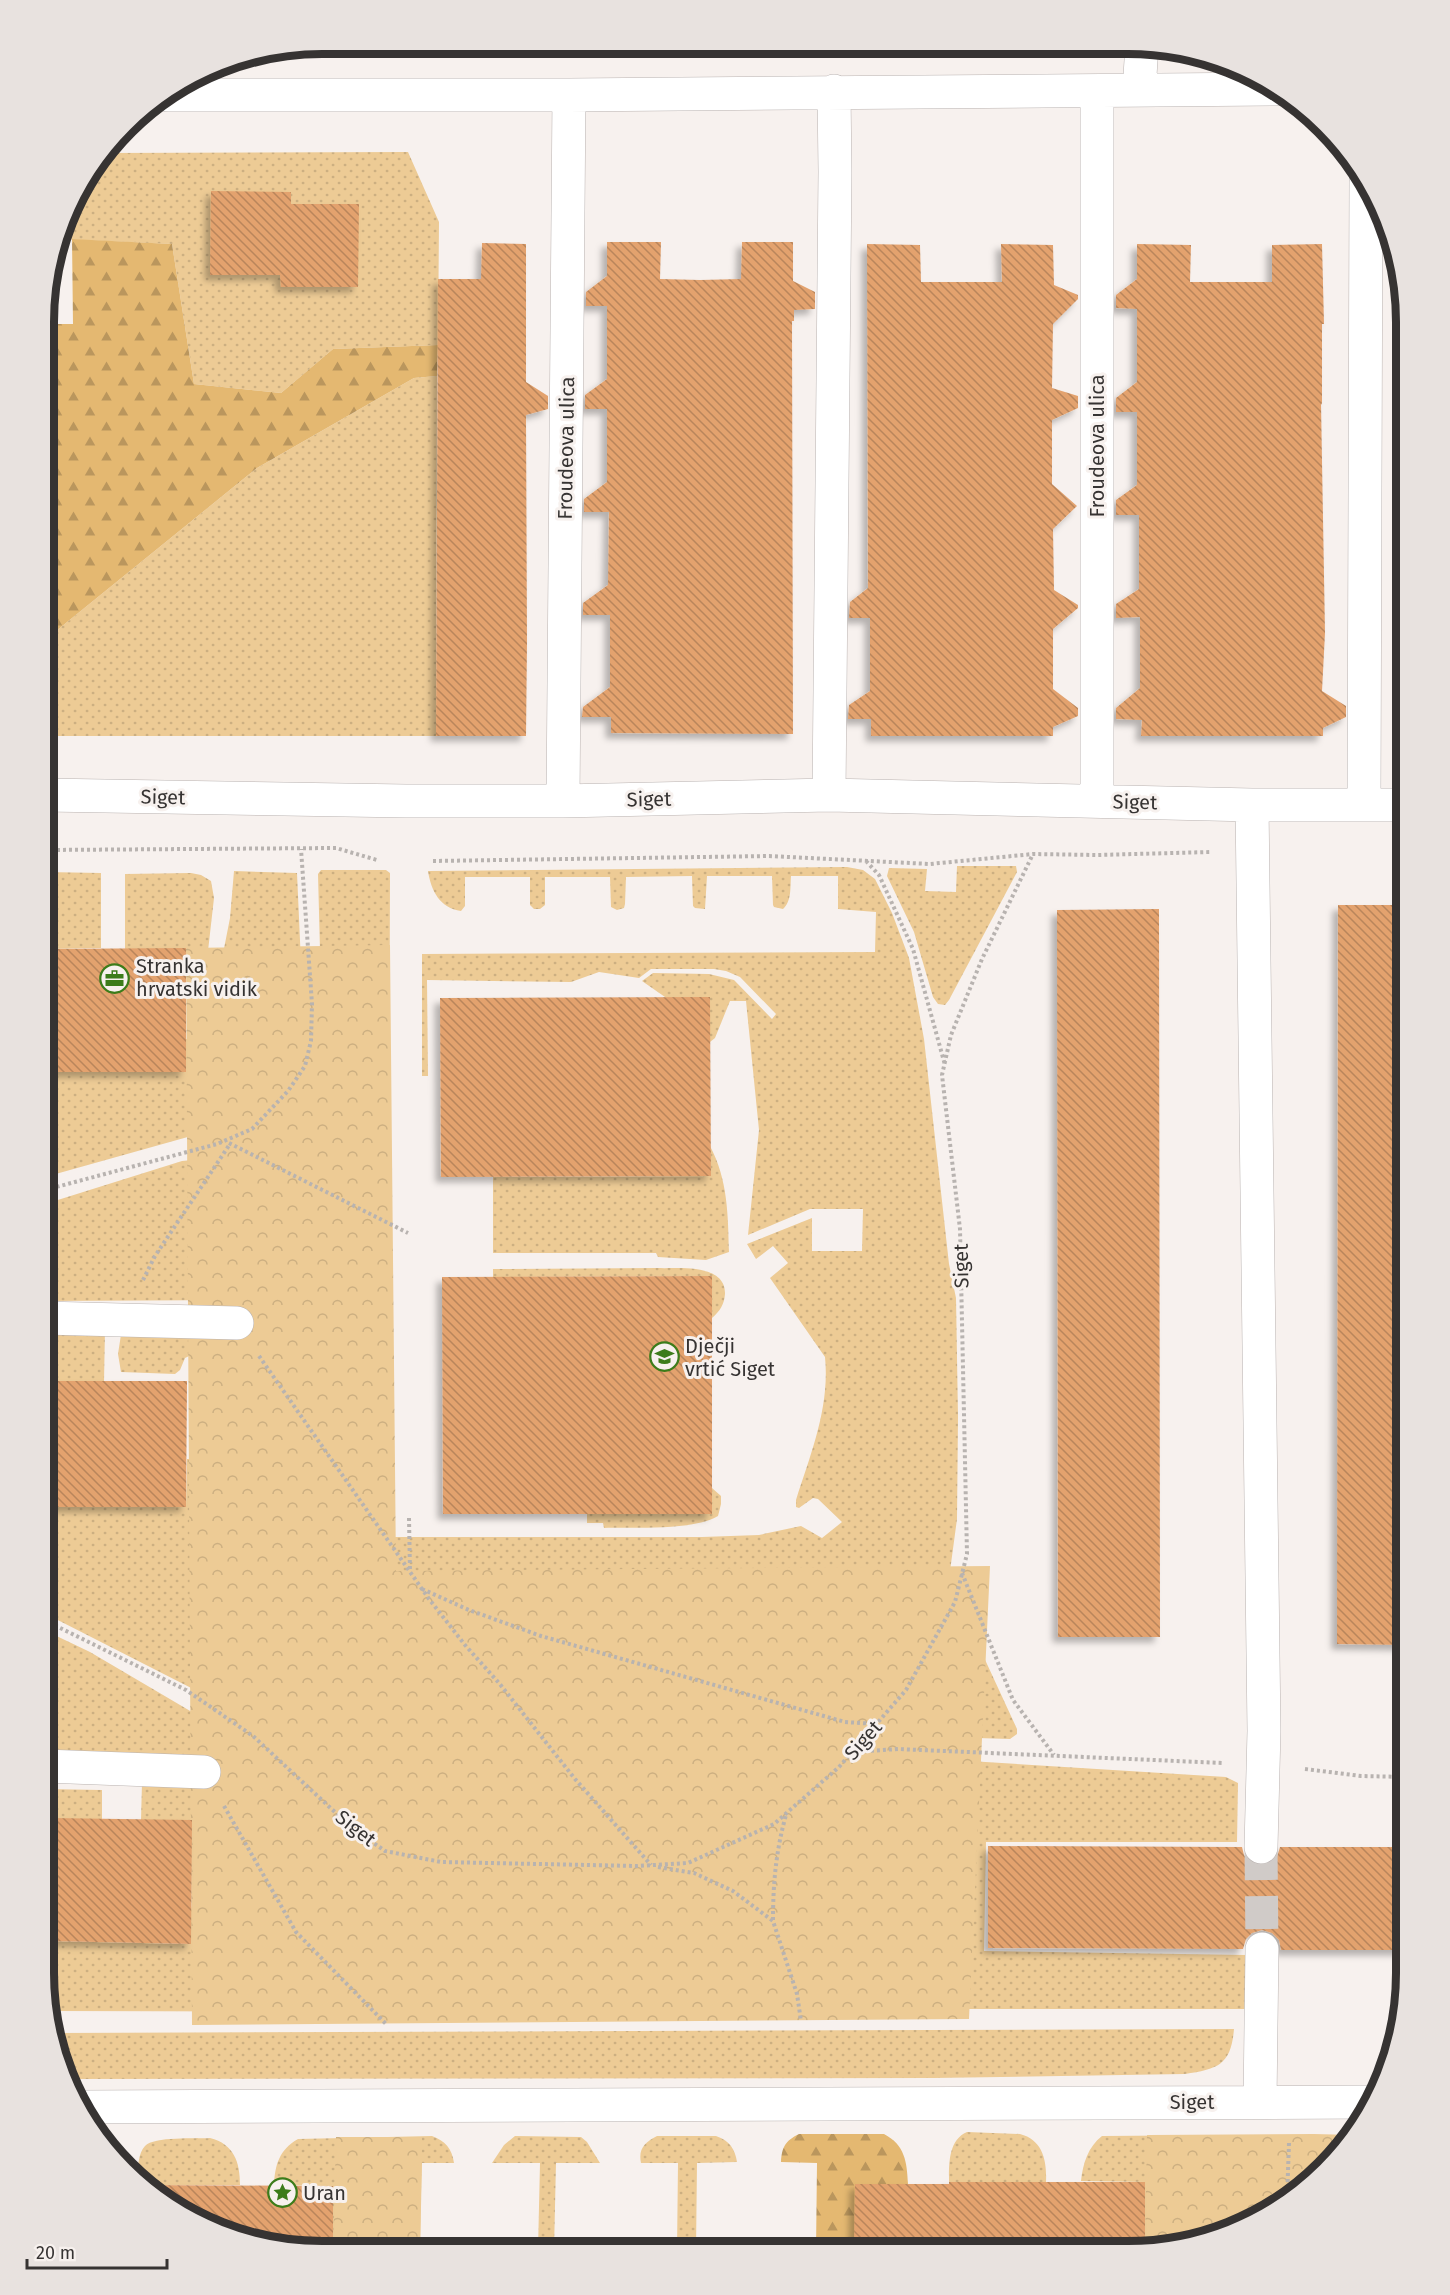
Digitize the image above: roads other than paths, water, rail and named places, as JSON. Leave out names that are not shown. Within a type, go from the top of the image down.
[{"type":"street","points":[[1139,90],[1141,55]]},
{"type":"street","points":[[181,94],[569,95],[1260,89]]},
{"type":"street","points":[[829,795],[834,91]]},
{"type":"street","name":"Froudeova ulica","points":[[1097,91],[1097,801]]},
{"type":"street","name":"Froudeova ulica","points":[[563,801],[569,95]]},
{"type":"street","points":[[1364,805],[1366,200]]},
{"type":"street","name":"Siget","points":[[54,795],[390,801],[563,801],[829,795],[1252,805],[1396,805]]},
{"type":"street","points":[[1252,805],[1263,1765],[1261,1847]]},
{"type":"street","points":[[54,1317],[237,1323]]},
{"type":"street","points":[[54,1766],[204,1772]]},
{"type":"street","points":[[1260,2102],[1262,1949]]},
{"type":"street","name":"Siget","points":[[90,2107],[1362,2102]]},
{"type":"tunnel","points":[[1261,1847],[1262,1949]]},
{"type":"place","name":"Stranka hrvatski vidik","points":[[115,978]]},
{"type":"place","name":"Dječji vrtić Siget","points":[[664,1357]]},
{"type":"place","name":"Uran","points":[[282,2193]]}]
